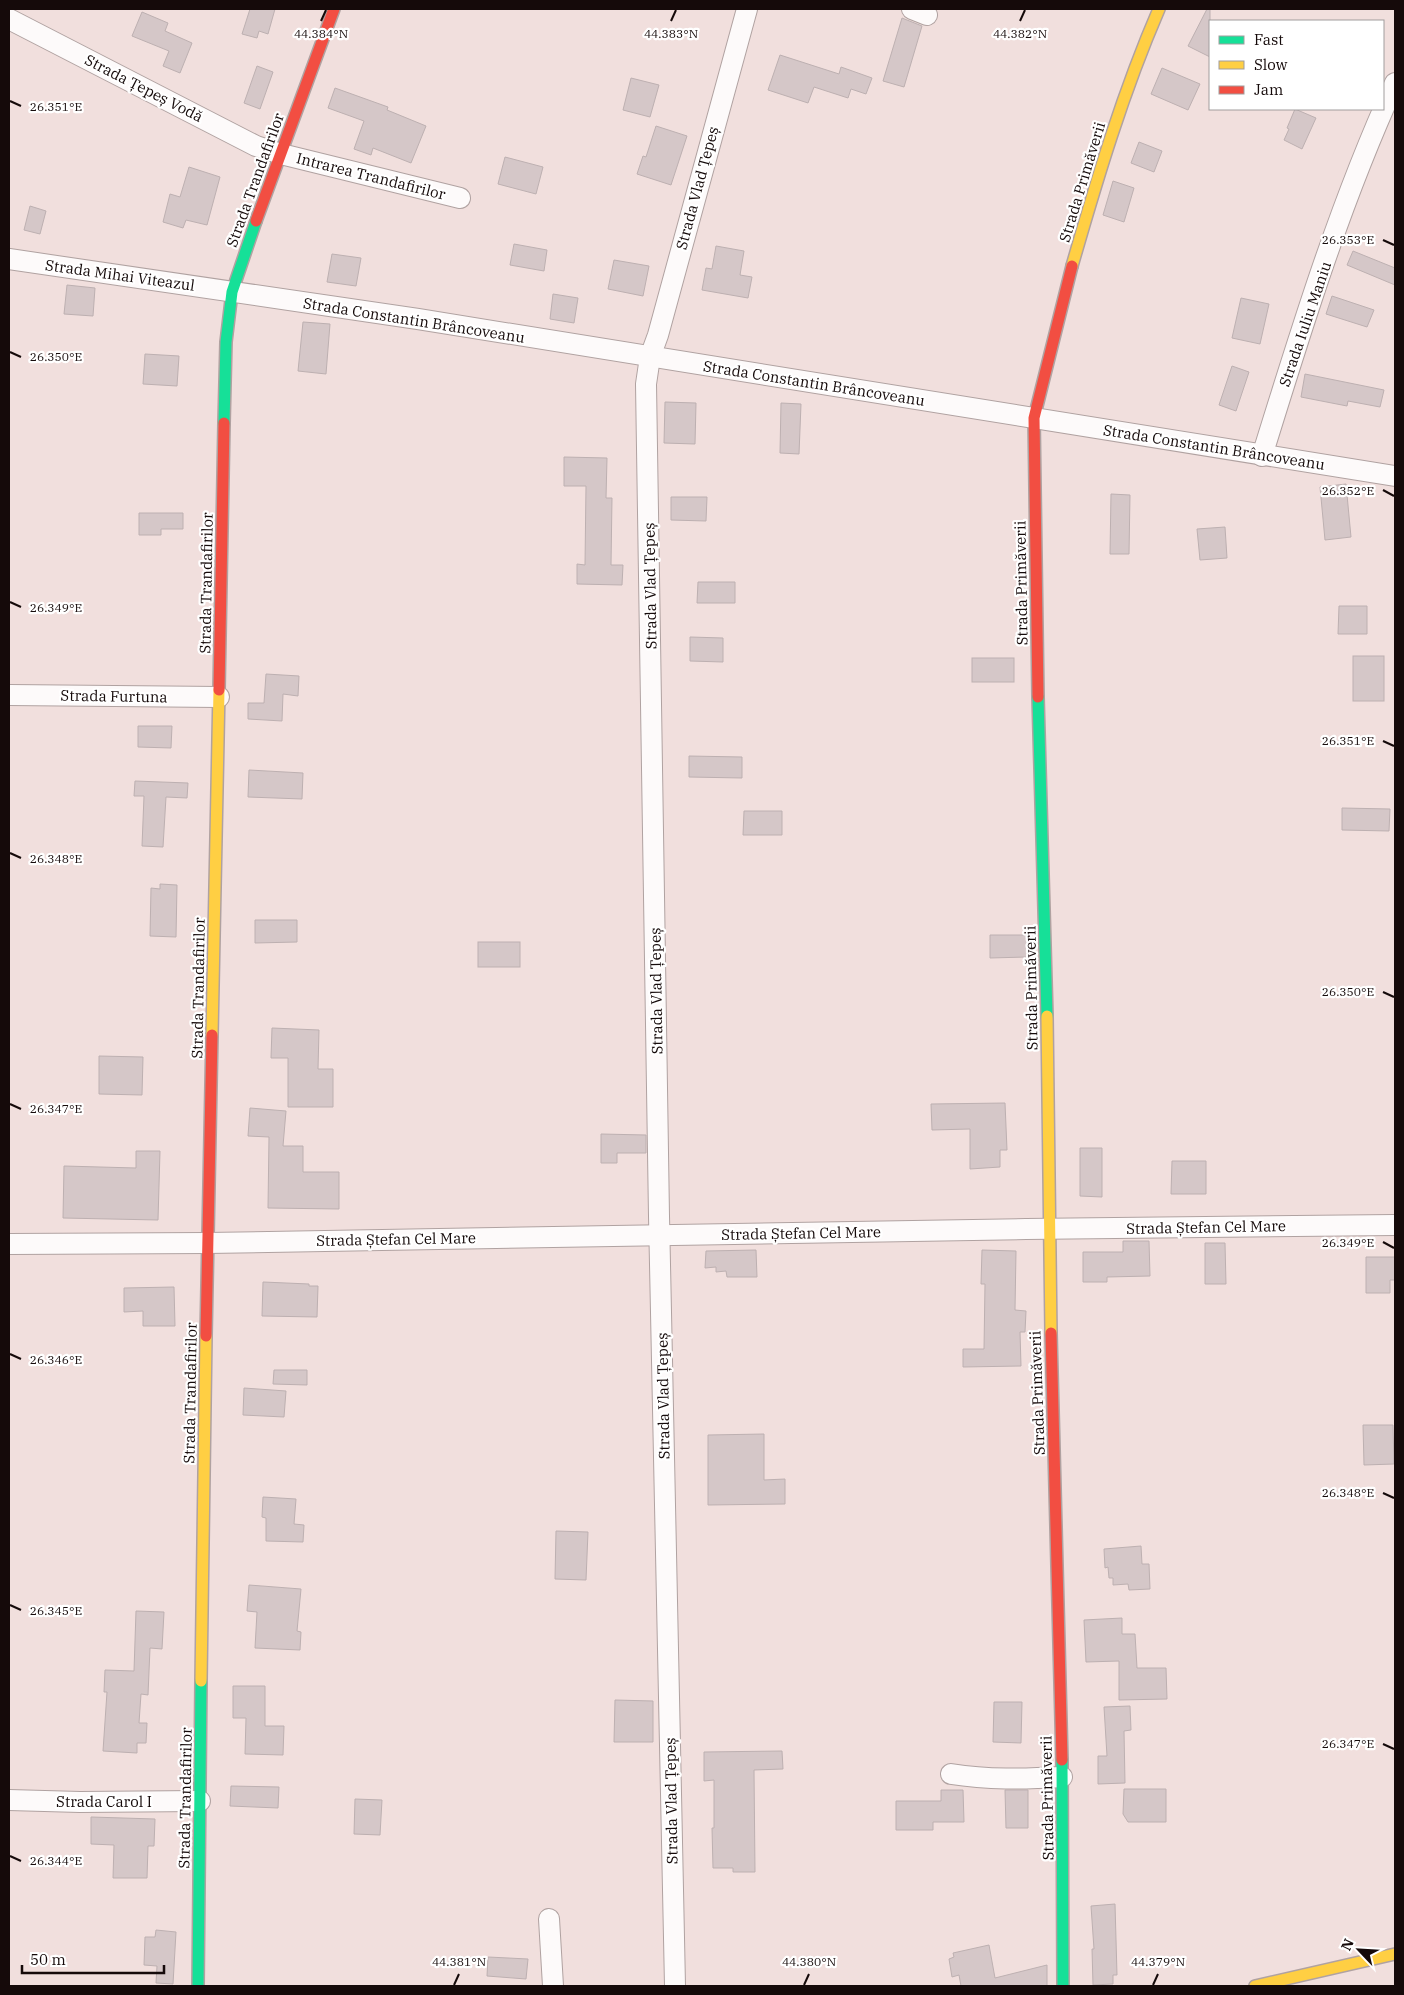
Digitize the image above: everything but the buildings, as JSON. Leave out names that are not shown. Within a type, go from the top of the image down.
[{"type":"main road","name":"Strada Trandafirilor","points":[[198,1986],[207,1243],[226,342],[232,292],[241,262],[334,9]]},
{"type":"main road","name":"Strada Primăverii","points":[[1064,1986],[1062,1777],[1048,1230],[1048,1082],[1035,569],[1034,418],[1067,281],[1102,163],[1137,60],[1159,9]]},
{"type":"main road","points":[[1255,1986],[1395,1954]]},
{"type":"street","name":"Strada Vlad Țepeș","points":[[675,1986],[646,384],[650,357],[658,336],[747,9]]},
{"type":"street","name":"Strada Țepeș Vodă","points":[[9,18],[256,146],[281,154]]},
{"type":"street","name":"Strada Iuliu Maniu","points":[[1384,108],[1395,83]]},
{"type":"street","name":"Strada Iuliu Maniu","points":[[1262,456],[1306,314],[1383,110]]},
{"type":"street","name":"Intrarea Trandafirilor","points":[[281,154],[460,198]]},
{"type":"street","name":"Strada Mihai Viteazul","points":[[9,259],[232,292]]},
{"type":"street","name":"Strada Constantin Brâncoveanu","points":[[232,292],[418,319],[1395,476]]},
{"type":"street","name":"Strada Furtuna","points":[[9,695],[219,698]]},
{"type":"street","name":"Strada Ștefan Cel Mare","points":[[9,1244],[207,1243],[1395,1225]]},
{"type":"street","points":[[951,1774],[1004,1780],[1062,1777]]},
{"type":"street","name":"Strada Carol I","points":[[9,1800],[80,1802],[200,1801]]},
{"type":"street","points":[[549,1919],[553,1986]]},
{"type":"traffic: fast","points":[[224,423],[226,342],[232,292],[256,221]]},
{"type":"traffic: fast","points":[[1038,697],[1047,1016]]},
{"type":"traffic: fast","points":[[198,1986],[201,1681]]},
{"type":"traffic: fast","points":[[1062,1760],[1063,1986]]},
{"type":"traffic: slow","points":[[1072,266],[1122,104],[1159,9]]},
{"type":"traffic: slow","points":[[212,1035],[219,690]]},
{"type":"traffic: slow","points":[[1047,1016],[1051,1333]]},
{"type":"traffic: slow","points":[[201,1681],[206,1336]]},
{"type":"traffic: slow","points":[[1255,1986],[1395,1954]]},
{"type":"traffic: jam","points":[[256,221],[334,9]]},
{"type":"traffic: jam","points":[[1038,697],[1034,418],[1072,266]]},
{"type":"traffic: jam","points":[[219,690],[224,423]]},
{"type":"traffic: jam","points":[[206,1336],[212,1035]]},
{"type":"traffic: jam","points":[[1051,1333],[1062,1760]]}]
